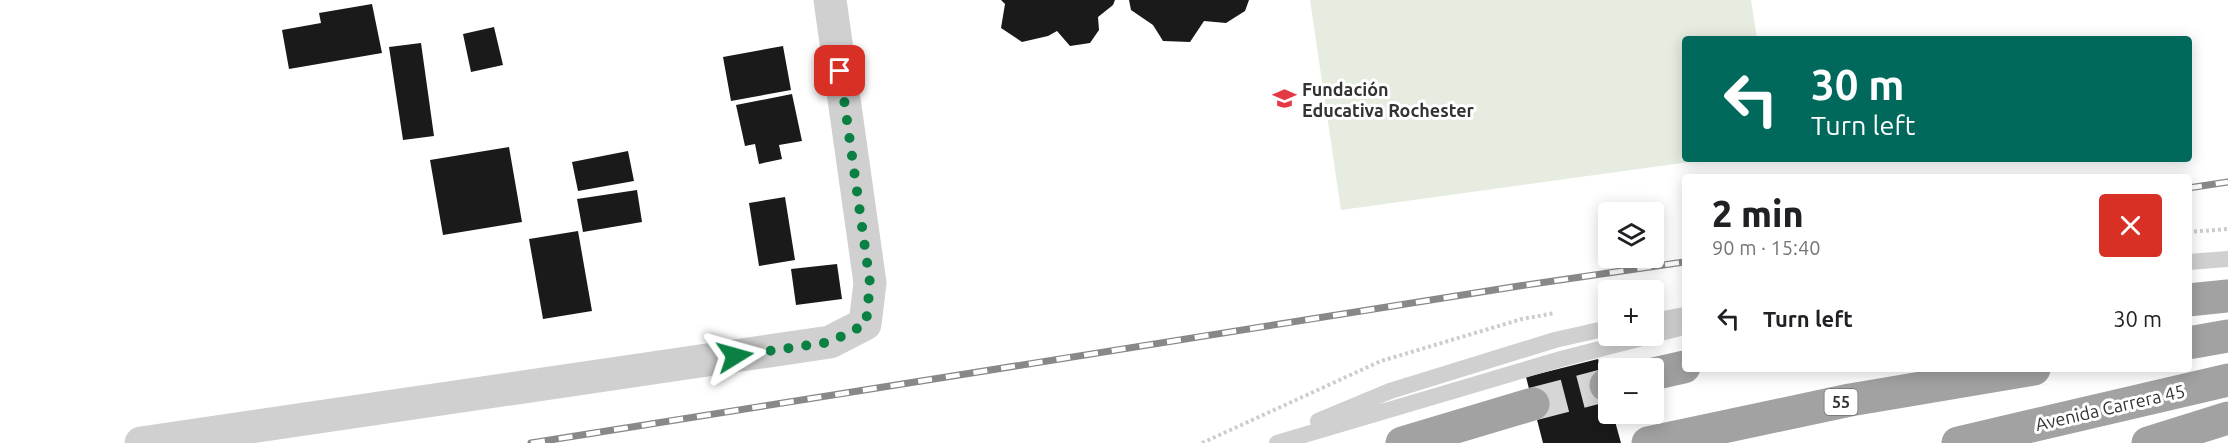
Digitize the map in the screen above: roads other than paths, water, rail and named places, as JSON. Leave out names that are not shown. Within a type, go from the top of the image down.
[{"type":"highway","points":[[2192,300],[2228,296]]},
{"type":"highway","points":[[2192,342],[2228,336]]},
{"type":"highway","points":[[1664,372],[1682,367]]},
{"type":"highway","name":"55","points":[[1648,443],[1850,400],[2016,372]]},
{"type":"highway","name":"Avenida Carrera 45","points":[[1958,443],[2228,380]]},
{"type":"highway","points":[[1402,443],[1533,404]]},
{"type":"highway","points":[[2148,443],[2228,418]]},
{"type":"street","points":[[141,443],[830,342],[866,324],[870,283],[830,0]]},
{"type":"lane","points":[[2192,262],[2228,260]]},
{"type":"lane","points":[[1664,319],[1682,315]]},
{"type":"lane","points":[[1664,333],[1682,328]]},
{"type":"lane","points":[[1264,443],[1390,391],[1555,340],[1598,330]]},
{"type":"lane","points":[[1276,443],[1612,346]]},
{"type":"tunnel","points":[[1533,404],[1598,387]]},
{"type":"railway","points":[[2192,187],[2228,182]]},
{"type":"railway","points":[[531,443],[1519,286],[1682,262]]},
{"type":"place","name":"Fundación Educativa Rochester","points":[[1284,99]]}]
